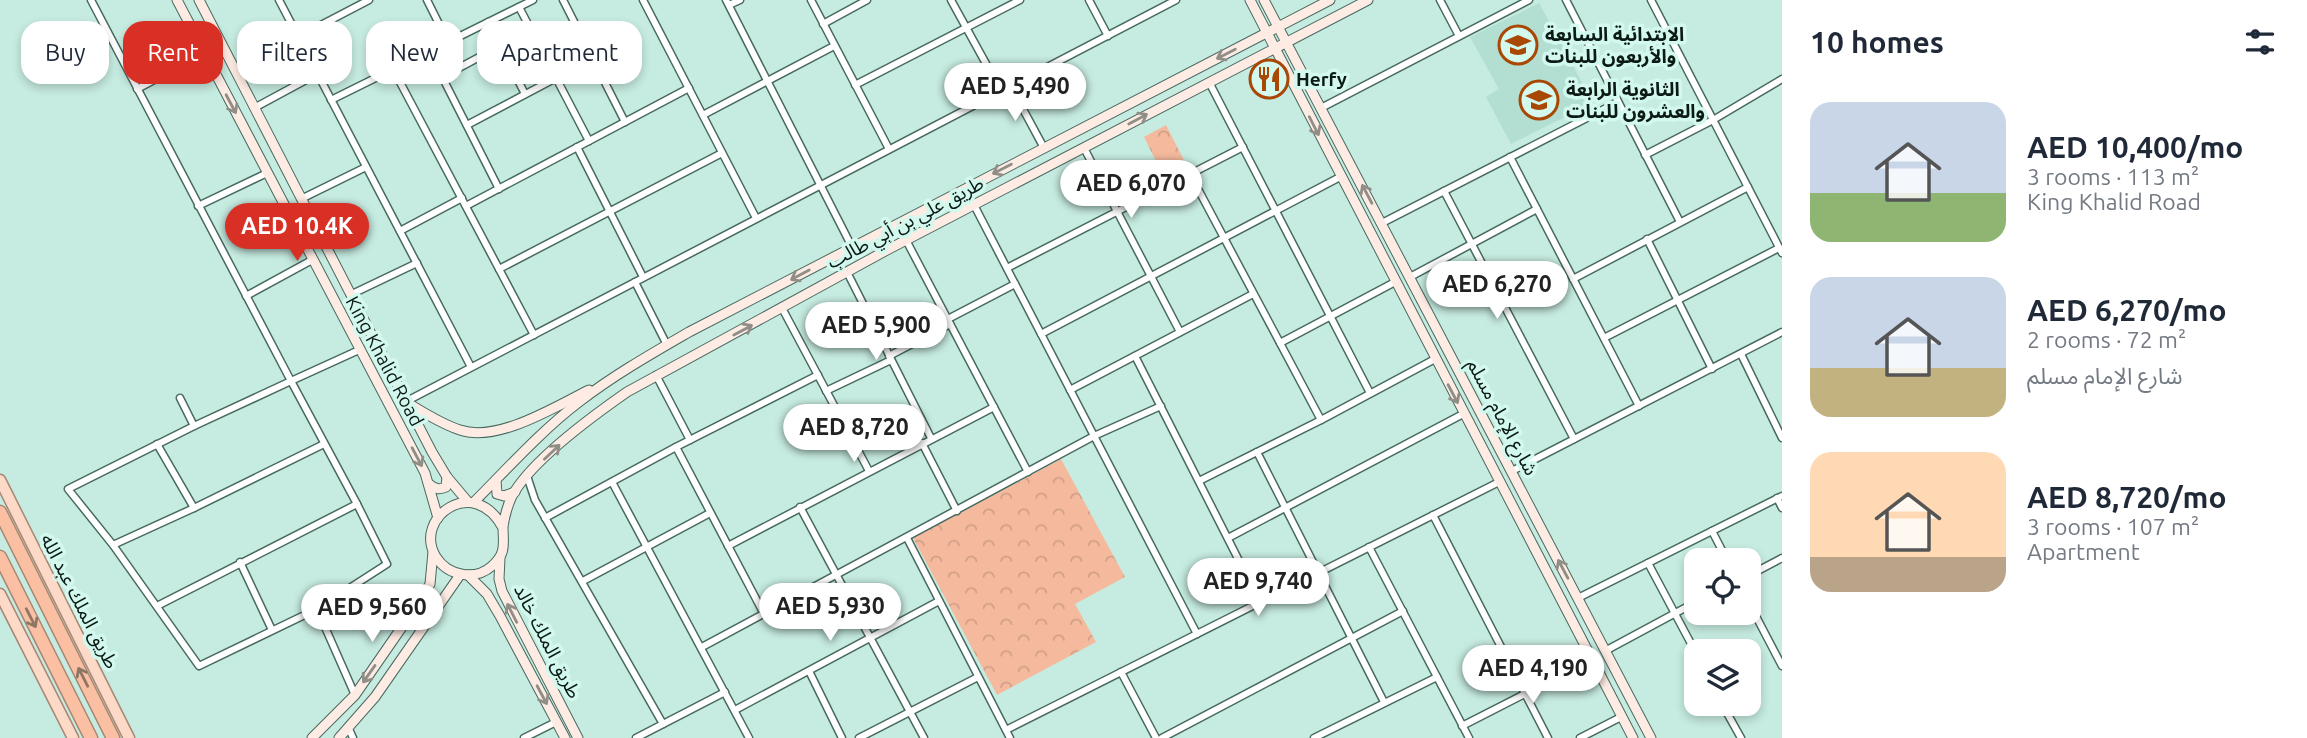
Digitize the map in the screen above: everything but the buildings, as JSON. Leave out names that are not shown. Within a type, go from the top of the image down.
[{"type":"highway","points":[[0,512],[113,738]]},
{"type":"highway","points":[[0,557],[91,738]]},
{"type":"main road","name":"King Khalid Road","points":[[177,0],[188,21]]},
{"type":"main road","name":"شارع الإمام مسلم","points":[[1250,0],[1633,738]]},
{"type":"main road","name":"شارع الإمام مسلم","points":[[1264,0],[1651,738]]},
{"type":"main road","name":"طريق علي بن أبي طالب","points":[[471,502],[578,402],[667,345],[1330,0]]},
{"type":"main road","name":"طريق علي بن أبي طالب","points":[[503,528],[515,492],[527,476],[590,418],[627,392],[906,240],[1368,0]]},
{"type":"main road","name":"King Khalid Road","points":[[200,1],[405,402],[447,477],[471,502]]},
{"type":"main road","name":"King Khalid Road","points":[[221,84],[429,484],[438,518]]},
{"type":"main road","points":[[405,402],[461,431],[479,432],[525,422],[613,378]]},
{"type":"main road","points":[[429,484],[436,489],[442,489],[446,487],[447,477]]},
{"type":"main road","points":[[496,480],[495,491],[500,496],[515,492]]},
{"type":"main road","name":"طريق الملك عبد الله","points":[[0,481],[129,738]]},
{"type":"main road","points":[[312,738],[355,695],[430,584],[433,528],[446,509],[456,504],[471,502],[487,507],[497,516],[503,528],[505,538],[500,558],[492,567],[480,573],[464,575],[444,566],[433,551]]},
{"type":"main road","name":"طريق الملك خالد","points":[[500,558],[500,586],[511,612],[578,738]]},
{"type":"main road","points":[[339,738],[351,733],[464,575]]},
{"type":"main road","name":"طريق الملك خالد","points":[[464,575],[487,594],[565,738]]},
{"type":"main road","points":[[487,594],[489,585],[500,586]]},
{"type":"main road","points":[[0,594],[73,738]]},
{"type":"street","points":[[90,0],[291,382],[357,504],[387,564],[317,609],[199,666],[113,545],[68,489],[194,426],[291,382],[359,350]]},
{"type":"street","points":[[279,0],[290,21]]},
{"type":"street","points":[[329,21],[369,0]]},
{"type":"street","points":[[427,0],[438,21]]},
{"type":"street","points":[[490,21],[533,0]]},
{"type":"street","points":[[563,0],[625,122]]},
{"type":"street","points":[[643,0],[756,218]]},
{"type":"street","points":[[740,0],[728,3],[852,247]]},
{"type":"street","points":[[811,0],[888,149]]},
{"type":"street","points":[[823,24],[867,0]]},
{"type":"street","points":[[951,0],[1001,90]]},
{"type":"street","points":[[855,85],[1020,0]]},
{"type":"street","points":[[1089,0],[1108,36]]},
{"type":"street","points":[[1440,0],[1459,36]]},
{"type":"street","points":[[1321,108],[1530,0]]},
{"type":"street","points":[[1566,0],[1679,222]]},
{"type":"street","points":[[1604,338],[1781,250],[1651,0]]},
{"type":"street","points":[[405,402],[1172,1]]},
{"type":"street","points":[[519,7],[526,21]]},
{"type":"street","points":[[703,115],[835,46]]},
{"type":"street","points":[[1645,155],[1713,120],[1782,79]]},
{"type":"street","points":[[331,100],[366,82]]},
{"type":"street","points":[[1209,82],[1370,393]]},
{"type":"street","points":[[137,89],[146,84]]},
{"type":"street","points":[[254,108],[298,84]]},
{"type":"street","points":[[322,84],[471,367]]},
{"type":"street","points":[[401,84],[534,335]]},
{"type":"street","points":[[446,84],[499,188]]},
{"type":"street","points":[[520,84],[525,94]]},
{"type":"street","points":[[467,125],[544,84]]},
{"type":"street","points":[[559,84],[589,141]]},
{"type":"street","points":[[1010,85],[1044,148]]},
{"type":"street","points":[[466,206],[689,88]]},
{"type":"street","points":[[1382,223],[1618,102]]},
{"type":"street","points":[[577,147],[643,277]]},
{"type":"street","points":[[1007,268],[1243,147]]},
{"type":"street","points":[[1084,148],[1180,332]]},
{"type":"street","points":[[499,269],[722,153]]},
{"type":"street","points":[[1510,158],[1639,406]]},
{"type":"street","points":[[301,199],[366,167]]},
{"type":"street","points":[[198,206],[267,173]]},
{"type":"street","points":[[1190,174],[1321,419]]},
{"type":"street","points":[[1041,334],[1340,177]]},
{"type":"street","points":[[1573,279],[1748,187]]},
{"type":"street","points":[[1444,191],[1574,439]]},
{"type":"street","points":[[400,231],[462,198]]},
{"type":"street","points":[[974,205],[1197,634]]},
{"type":"street","points":[[1410,277],[1537,209]]},
{"type":"street","points":[[1647,239],[1712,369]]},
{"type":"street","points":[[906,240],[1028,472]]},
{"type":"street","points":[[246,296],[313,260]]},
{"type":"street","points":[[350,295],[417,263]]},
{"type":"street","points":[[847,272],[931,438]]},
{"type":"street","points":[[635,282],[667,345]]},
{"type":"street","points":[[1280,343],[1395,282]]},
{"type":"street","points":[[826,391],[890,358],[1015,284]]},
{"type":"street","points":[[1070,390],[1253,294]]},
{"type":"street","points":[[782,308],[869,471]]},
{"type":"street","points":[[1512,471],[1782,332]]},
{"type":"street","points":[[1741,354],[1782,438]]},
{"type":"street","points":[[1135,356],[1261,602]]},
{"type":"street","points":[[1199,481],[1435,359]]},
{"type":"street","points":[[656,375],[690,440]]},
{"type":"street","points":[[545,518],[676,447],[818,375]]},
{"type":"street","points":[[180,398],[194,426]]},
{"type":"street","points":[[702,647],[1094,436],[1161,406]]},
{"type":"street","points":[[728,546],[993,407]]},
{"type":"street","points":[[1228,538],[1463,414]]},
{"type":"street","points":[[1773,419],[1782,415]]},
{"type":"street","points":[[922,443],[957,511]]},
{"type":"street","points":[[157,444],[194,509]]},
{"type":"street","points":[[113,545],[194,509],[324,444]]},
{"type":"street","points":[[676,447],[764,614]]},
{"type":"street","points":[[1257,452],[1384,702]]},
{"type":"street","points":[[527,476],[535,500],[663,724]]},
{"type":"street","points":[[612,482],[749,738]]},
{"type":"street","points":[[1006,730],[1499,482]]},
{"type":"street","points":[[1578,598],[1779,497],[1782,508]]},
{"type":"street","points":[[157,606],[357,504]]},
{"type":"street","points":[[800,507],[924,738]]},
{"type":"street","points":[[583,581],[710,513]]},
{"type":"street","points":[[1433,515],[1548,738]]},
{"type":"street","points":[[1712,531],[1721,548]]},
{"type":"street","points":[[907,538],[1010,738]]},
{"type":"street","points":[[1369,547],[1469,738]]},
{"type":"street","points":[[1761,569],[1782,558]]},
{"type":"street","points":[[240,562],[272,630]]},
{"type":"street","points":[[1648,563],[1688,639]]},
{"type":"street","points":[[735,710],[939,601]]},
{"type":"street","points":[[1605,651],[1684,607]]},
{"type":"street","points":[[317,609],[355,695]]},
{"type":"street","points":[[1162,738],[1403,611]]},
{"type":"street","points":[[1761,625],[1782,666]]},
{"type":"street","points":[[1462,726],[1591,660]]},
{"type":"street","points":[[809,671],[842,738]]},
{"type":"street","points":[[1121,672],[1156,738]]},
{"type":"street","points":[[859,738],[978,677]]},
{"type":"street","points":[[1314,738],[1437,677]]},
{"type":"street","points":[[636,738],[725,692]]},
{"type":"street","points":[[1729,716],[1741,738]]},
{"type":"street","points":[[1580,738],[1621,717]]},
{"type":"street","points":[[524,738],[556,722]]},
{"type":"shaded area","points":[[1539,3],[1593,103],[1511,144],[1486,97],[1499,89],[1470,37]]},
{"type":"green space","points":[[1166,125],[1188,168],[1165,179],[1144,137]]},
{"type":"green space","points":[[1061,459],[1125,577],[1075,604],[1096,642],[997,695],[913,538]]},
{"type":"place","name":"الابتدائية السابعة والأربعون للبنات","points":[[1518,45]]},
{"type":"place","name":"Herfy","points":[[1269,79]]},
{"type":"place","name":"الثانوية الرابعة والعشرون للبنات","points":[[1539,100]]}]
